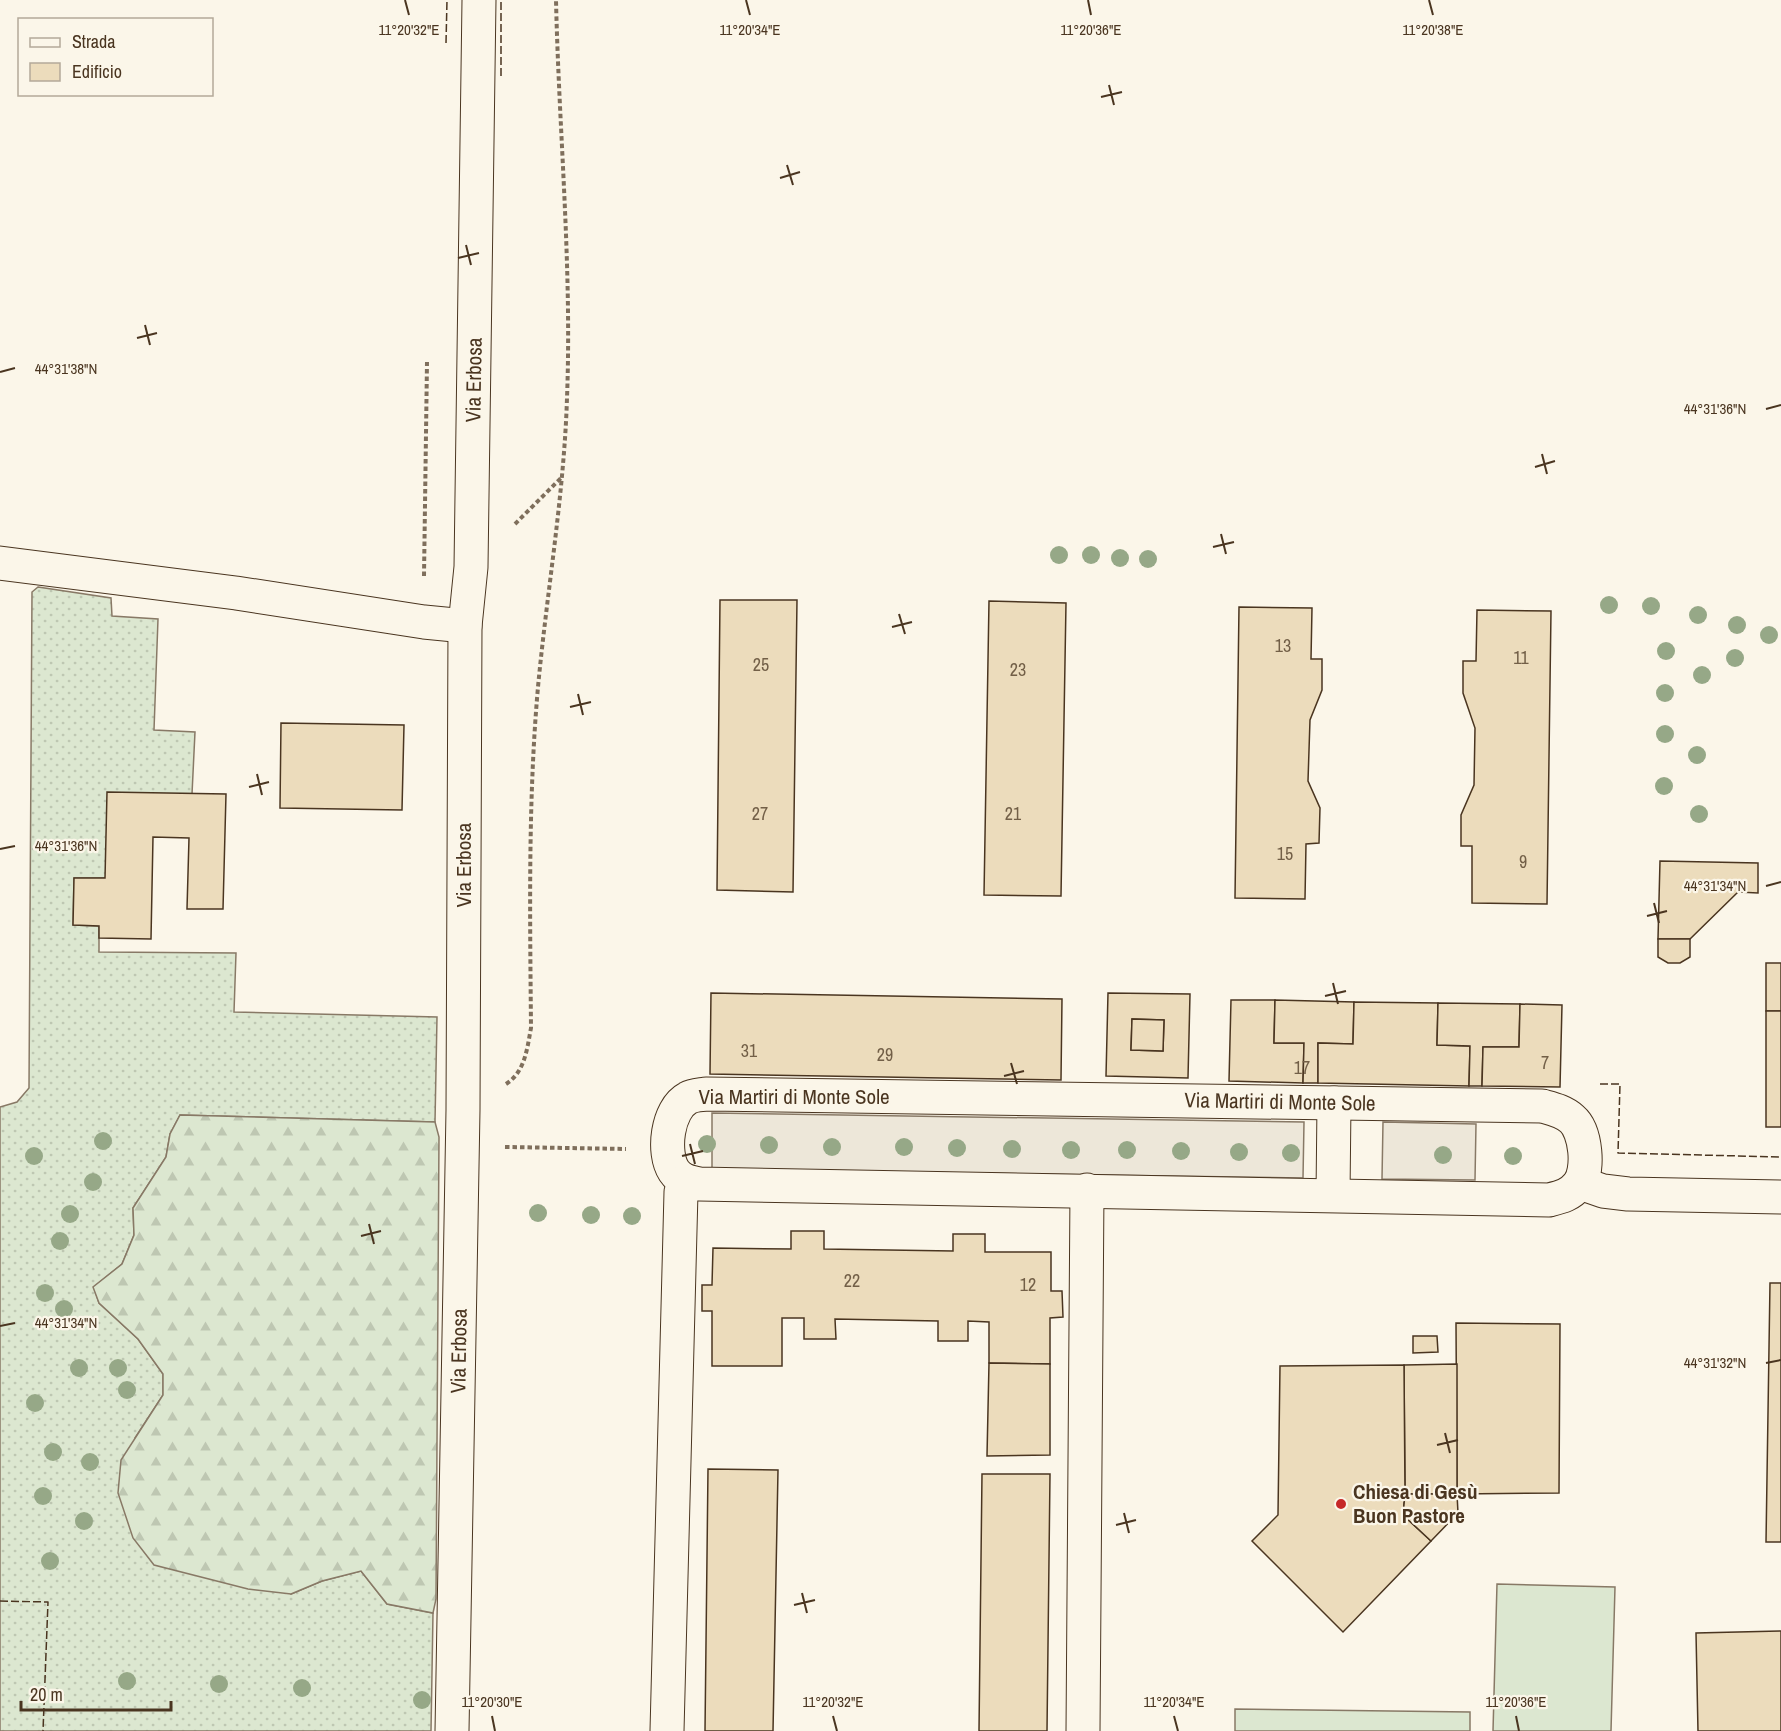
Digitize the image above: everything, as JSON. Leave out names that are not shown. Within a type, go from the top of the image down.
[{"type":"street","name":"Via Erbosa","points":[[452,1731],[463,1110],[465,626],[471,567],[479,0]]},
{"type":"street","points":[[0,564],[236,593],[424,622],[465,626]]},
{"type":"street","name":"Via Martiri di Monte Sole","points":[[685,1180],[675,1173],[670,1162],[668,1150],[672,1117],[688,1097],[706,1094],[1542,1106],[1560,1111],[1574,1120],[1583,1137],[1585,1165],[1580,1183]]},
{"type":"street","points":[[1333,1195],[1334,1103]]},
{"type":"street","points":[[667,1731],[681,1192],[685,1180],[711,1184],[1550,1200],[1567,1195],[1580,1183],[1602,1191],[1628,1194],[1781,1197]]},
{"type":"street","points":[[1083,1731],[1088,1190]]},
{"type":"path","points":[[463,1110],[514,1079],[525,1061],[531,1028],[531,790],[538,687],[562,467],[567,402],[569,320],[556,0]]},
{"type":"path","points":[[462,1147],[633,1149]]},
{"type":"green space","points":[[38,587],[111,598],[112,616],[158,619],[154,730],[195,732],[192,794],[105,878],[74,878],[73,925],[99,926],[99,952],[236,953],[234,1012],[437,1017],[435,1122],[180,1115],[170,1134],[166,1157],[133,1208],[134,1235],[122,1264],[94,1287],[99,1303],[138,1339],[163,1374],[163,1395],[135,1438],[291,1594],[322,1581],[361,1571],[387,1604],[433,1613],[431,1731],[0,1731],[0,1107],[17,1102],[29,1088],[32,592]]},
{"type":"green space","points":[[180,1115],[435,1122],[439,1137],[436,1599],[433,1613],[387,1604],[361,1571],[322,1581],[291,1594],[248,1589],[154,1565],[133,1538],[118,1493],[121,1460],[163,1395],[163,1374],[138,1339],[99,1303],[93,1287],[122,1264],[134,1235],[133,1208],[166,1157],[170,1134]]},
{"type":"green space","points":[[1497,1584],[1615,1587],[1611,1731],[1493,1731]]},
{"type":"green space","points":[[1235,1709],[1470,1712],[1470,1731],[1235,1731]]},
{"type":"shaded area","points":[[712,1113],[1304,1122],[1303,1178],[712,1169]]},
{"type":"shaded area","points":[[1383,1122],[1476,1124],[1475,1180],[1382,1179]]},
{"type":"building","points":[[720,600],[797,600],[793,892],[717,890]]},
{"type":"building","points":[[989,601],[1066,603],[1061,896],[984,895]]},
{"type":"building","points":[[1239,607],[1312,608],[1311,659],[1322,659],[1322,690],[1310,720],[1308,781],[1320,808],[1319,843],[1306,844],[1305,899],[1235,898]]},
{"type":"building","points":[[1477,610],[1551,611],[1547,904],[1472,903],[1472,846],[1461,846],[1461,815],[1474,785],[1475,728],[1463,693],[1463,661],[1476,661]]},
{"type":"building","points":[[281,723],[404,725],[402,810],[280,808]]},
{"type":"building","points":[[107,792],[226,794],[223,909],[187,909],[189,838],[153,837],[151,939],[99,938],[99,926],[73,925],[74,878],[105,878]]},
{"type":"building","points":[[1660,861],[1758,863],[1758,893],[1738,892],[1690,939],[1658,939]]},
{"type":"building","points":[[1658,939],[1690,939],[1690,957],[1680,963],[1668,963],[1658,957]]},
{"type":"building","points":[[1766,963],[1781,963],[1781,1011],[1766,1011]]},
{"type":"building","points":[[711,993],[1062,999],[1061,1080],[710,1074]]},
{"type":"building","points":[[1108,993],[1190,994],[1188,1078],[1106,1076]],"holes":[[[1132,1019],[1164,1020],[1163,1051],[1131,1050]]]},
{"type":"building","points":[[1231,1000],[1275,1000],[1274,1043],[1304,1043],[1303,1083],[1229,1081]]},
{"type":"building","points":[[1275,1000],[1354,1002],[1353,1044],[1318,1043],[1318,1083],[1303,1083],[1304,1043],[1274,1043]]},
{"type":"building","points":[[1354,1002],[1438,1003],[1437,1045],[1470,1046],[1469,1086],[1318,1083],[1318,1043],[1353,1044]]},
{"type":"building","points":[[1438,1003],[1520,1004],[1519,1047],[1483,1047],[1482,1086],[1469,1086],[1470,1046],[1437,1045]]},
{"type":"building","points":[[1520,1004],[1562,1005],[1560,1087],[1482,1086],[1483,1047],[1519,1047]]},
{"type":"building","points":[[1766,1011],[1781,1011],[1781,1127],[1766,1127]]},
{"type":"building","points":[[1132,1019],[1164,1020],[1163,1051],[1131,1050]]},
{"type":"building","points":[[791,1231],[824,1231],[824,1249],[953,1251],[953,1234],[985,1234],[985,1252],[1051,1252],[1051,1291],[1062,1291],[1063,1317],[1050,1318],[1050,1364],[989,1363],[989,1322],[968,1321],[968,1341],[938,1341],[938,1321],[835,1319],[836,1339],[804,1339],[804,1318],[782,1318],[782,1366],[712,1366],[712,1311],[702,1311],[702,1285],[712,1285],[713,1248],[791,1249]]},
{"type":"building","points":[[1770,1283],[1781,1283],[1781,1542],[1766,1542]]},
{"type":"building","points":[[1456,1323],[1560,1324],[1559,1493],[1457,1494]]},
{"type":"building","points":[[1413,1336],[1437,1336],[1438,1352],[1413,1353]]},
{"type":"building","points":[[989,1363],[1050,1364],[1050,1455],[987,1456]]},
{"type":"building","points":[[1457,1364],[1457,1494],[1405,1494],[1404,1365]]},
{"type":"building","name":"Chiesa di Gesù Buon Pastore","points":[[1404,1365],[1405,1494],[1403,1515],[1431,1541],[1343,1632],[1252,1541],[1278,1515],[1280,1366]]},
{"type":"building","points":[[708,1469],[778,1470],[773,1731],[705,1731]]},
{"type":"building","points":[[982,1474],[1050,1474],[1047,1731],[979,1731]]},
{"type":"building","points":[[1405,1494],[1457,1494],[1458,1513],[1431,1541],[1403,1515]]},
{"type":"building","points":[[1781,1631],[1781,1731],[1698,1731],[1696,1633]]},
{"type":"fence","points":[[446,43],[447,0]]},
{"type":"fence","points":[[501,0],[501,76]]},
{"type":"fence","points":[[1600,1084],[1620,1084],[1618,1153],[1781,1157]]},
{"type":"fence","points":[[0,1601],[48,1602],[43,1731]]},
{"type":"place","name":"Chiesa di Gesù Buon Pastore","points":[[1341,1504]]}]
